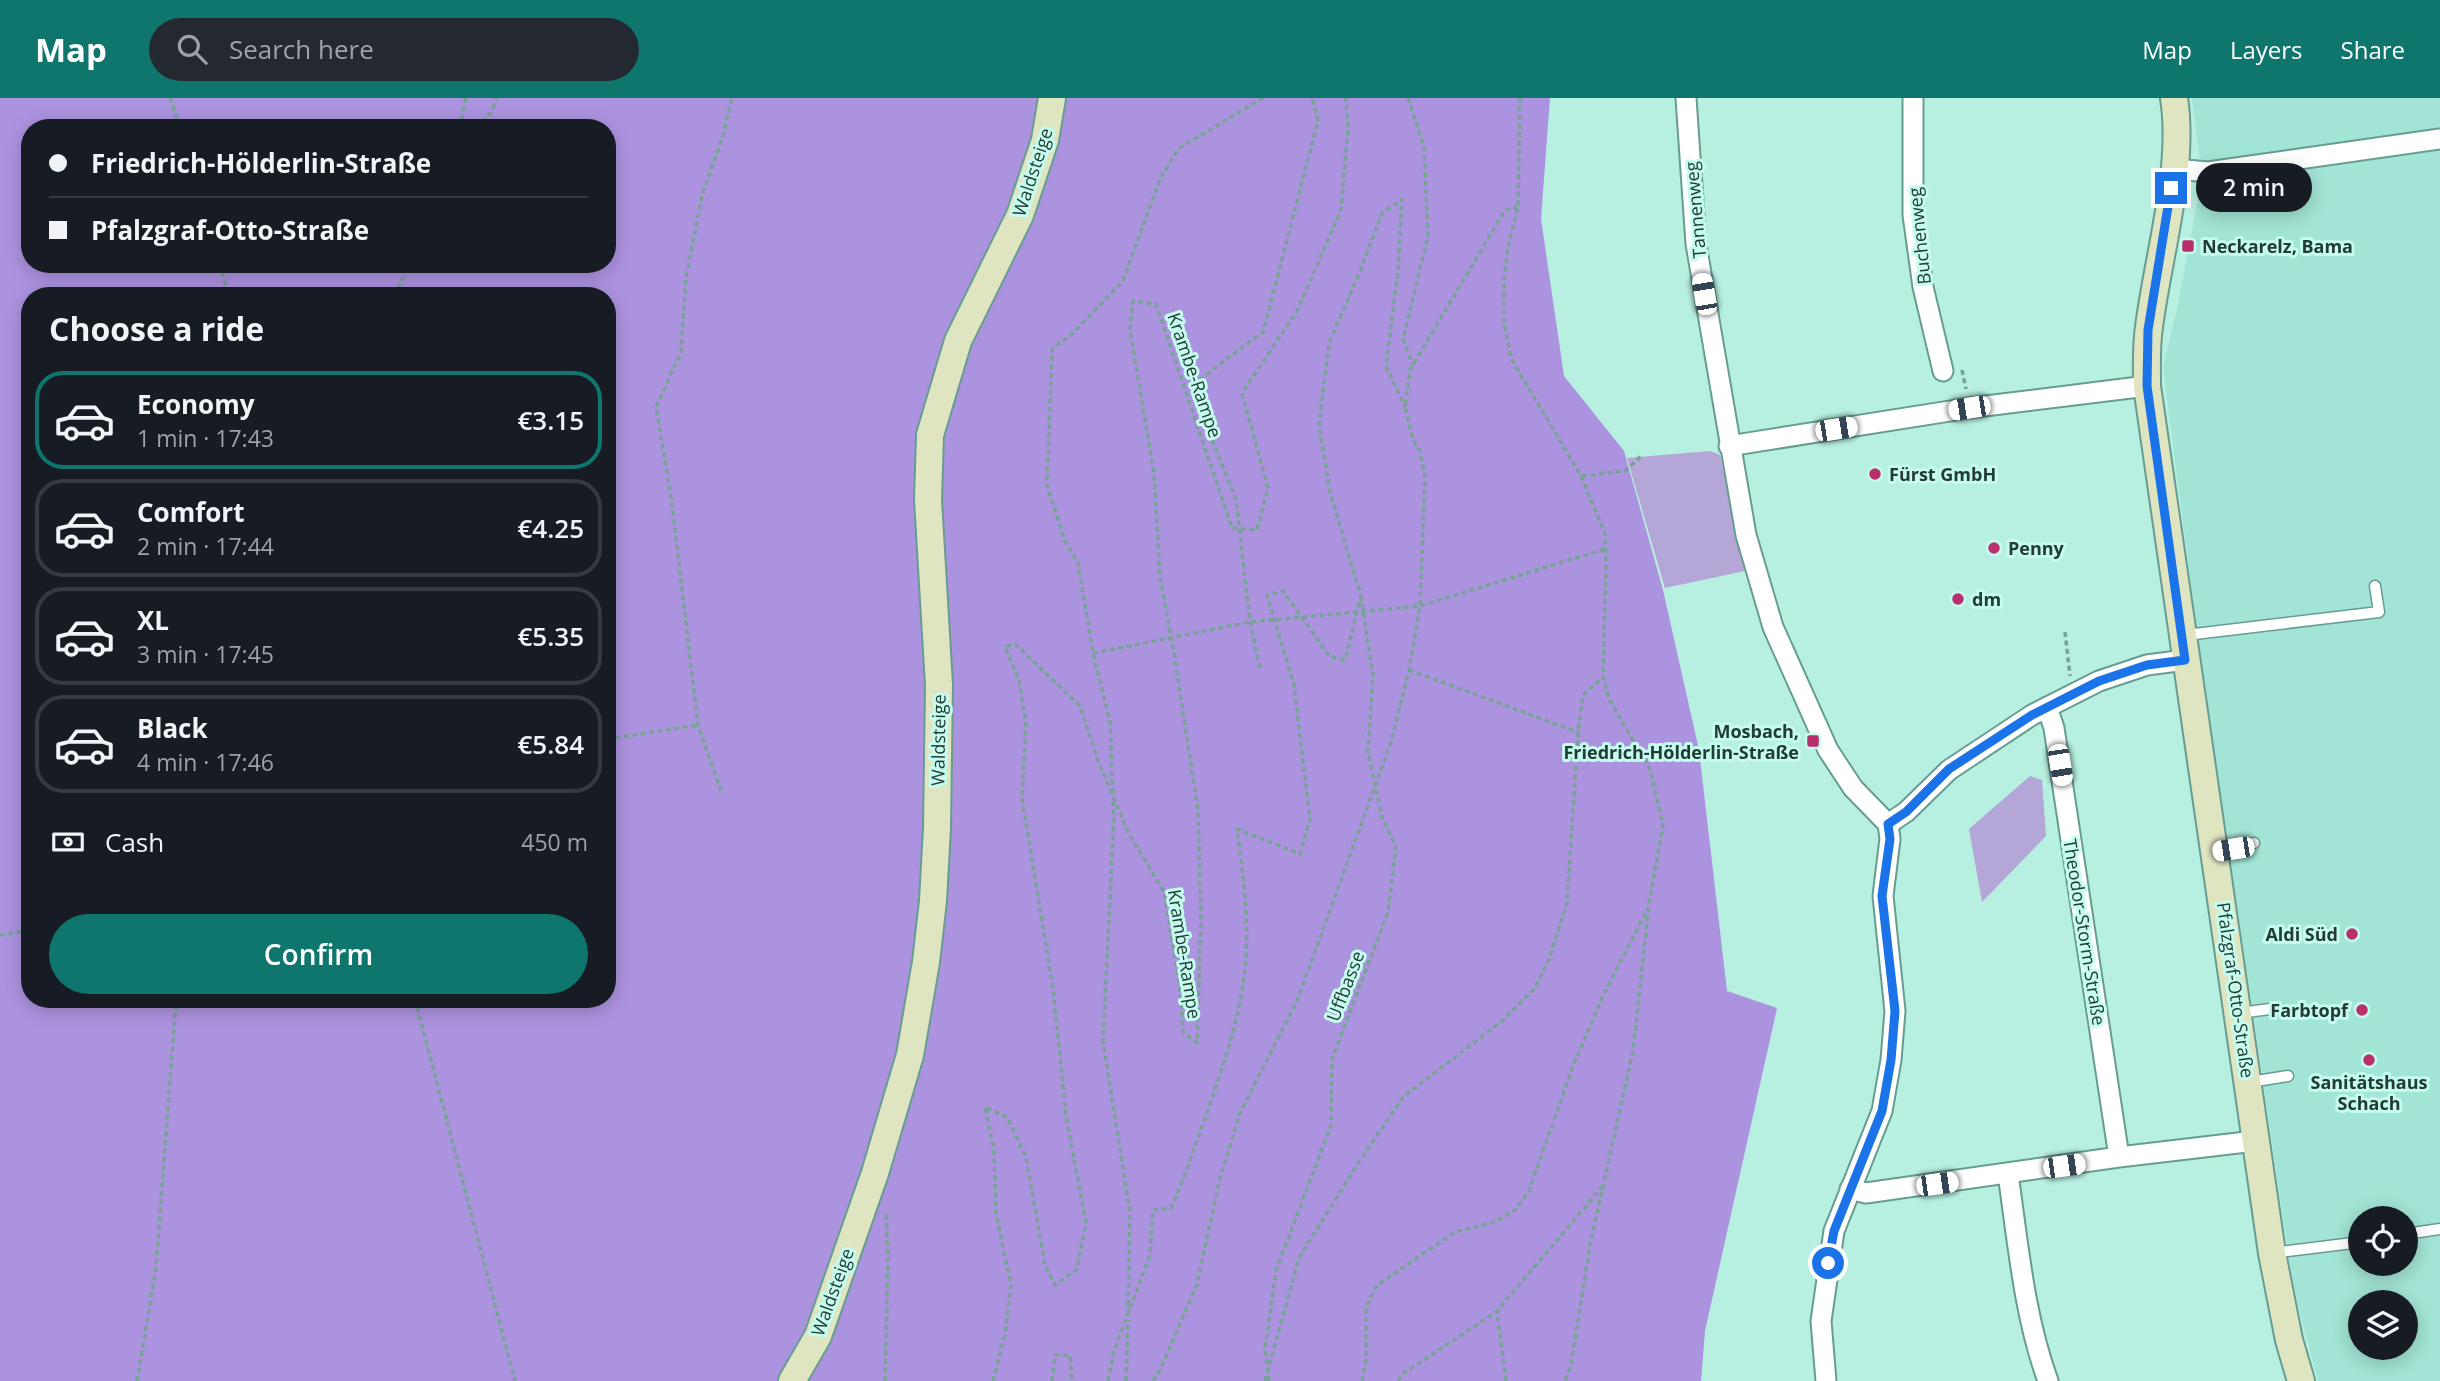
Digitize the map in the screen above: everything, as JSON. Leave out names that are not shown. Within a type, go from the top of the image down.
[{"type":"street","name":"Waldsteige","points":[[792,1381],[818,1336],[875,1173],[910,1055],[926,961],[937,828],[939,685],[928,500],[930,435],[958,341],[1020,215],[1045,140],[1052,98]]},
{"type":"street","name":"Tannenweg","points":[[1686,98],[1696,244],[1746,535],[1773,627],[1828,750],[1853,788],[1888,824]]},
{"type":"street","name":"Buchenweg","points":[[1913,98],[1913,215],[1923,287],[1943,371]]},
{"type":"street","name":"Pfalzgraf-Otto-Straße","points":[[2174,98],[2177,114],[2175,169],[2148,330],[2147,386],[2272,1253],[2289,1340],[2301,1381]]},
{"type":"street","points":[[2175,169],[2208,172],[2440,139]]},
{"type":"street","points":[[1729,446],[1969,408],[2147,386]]},
{"type":"street","points":[[1826,1381],[1821,1321],[1834,1231],[1873,1140],[1882,1111],[1891,1060],[1895,1011],[1882,896],[1890,839],[1888,824],[1906,812],[1949,769],[2047,707],[2099,681],[2147,665],[2183,648]]},
{"type":"street","name":"Theodor-Storm-Straße","points":[[2047,707],[2054,728],[2119,1157]]},
{"type":"street","points":[[1850,1189],[1866,1193],[2119,1157],[2255,1141]]},
{"type":"street","points":[[2008,1174],[2036,1348],[2048,1381]]},
{"type":"lane","points":[[2183,648],[2379,612],[2375,586]]},
{"type":"lane","points":[[2216,852],[2253,843]]},
{"type":"lane","points":[[2238,1013],[2278,1008]]},
{"type":"lane","points":[[2249,1082],[2288,1076]]},
{"type":"lane","points":[[2418,1232],[2440,1229]]},
{"type":"lane","points":[[2272,1253],[2348,1244]]},
{"type":"path","points":[[170,98],[177,119]]},
{"type":"path","points":[[462,119],[466,98]]},
{"type":"path","points":[[484,119],[497,98]]},
{"type":"path","points":[[721,791],[698,725],[671,496],[656,407],[681,352],[686,277],[702,196],[724,132],[732,98]]},
{"type":"path","points":[[1126,1381],[1130,1212],[1103,1041],[1114,818],[1110,721],[1093,653],[1078,563],[1065,541],[1047,485],[1052,349],[1073,334],[1122,281],[1160,179],[1178,149],[1263,98]]},
{"type":"path","points":[[1260,668],[1250,622],[1236,499],[1201,413],[1198,382],[1263,332],[1318,121],[1312,98]]},
{"type":"path","name":"Krambe-Rampe","points":[[993,1381],[1006,1334],[1012,1285],[996,1213],[994,1149],[985,1107],[1007,1117],[1026,1157],[1045,1265],[1055,1285],[1077,1269],[1086,1223],[1066,1115],[1053,988],[1022,798],[1026,724],[1023,702],[1019,680],[1005,647],[1014,644],[1080,706],[1129,834],[1164,892],[1180,987],[1183,1032],[1197,1043],[1201,920],[1199,810],[1160,578],[1154,473],[1130,330],[1133,301],[1156,304],[1232,528],[1257,530],[1268,488],[1242,393],[1297,311],[1341,210],[1348,127],[1346,98]]},
{"type":"path","points":[[1408,98],[1424,148],[1428,236],[1403,340],[1413,365]]},
{"type":"path","points":[[1520,98],[1518,206],[1508,247],[1504,281],[1504,322],[1511,358],[1581,476],[1605,534],[1603,677],[1609,699],[1650,769],[1663,825],[1649,904],[1633,1051],[1602,1186],[1565,1381]]},
{"type":"path","points":[[1108,1381],[1114,1351],[1150,1255],[1153,1210],[1171,1208],[1184,1179],[1226,1060],[1244,984],[1244,877],[1237,830],[1300,854],[1310,819],[1294,685],[1267,595],[1283,591],[1330,657],[1345,660],[1360,610],[1360,596],[1329,492],[1319,425],[1329,343],[1382,213],[1402,199],[1398,271],[1386,366],[1405,407],[1412,436],[1420,452],[1424,476],[1420,606],[1409,670],[1391,742],[1297,1001],[1240,1113],[1221,1174],[1197,1284],[1153,1381]]},
{"type":"path","points":[[1405,407],[1410,370],[1505,211],[1518,206]]},
{"type":"path","points":[[1943,371],[1963,369],[1969,408]]},
{"type":"path","points":[[1581,476],[1625,471],[1643,454]]},
{"type":"path","points":[[1093,653],[1250,622],[1420,606],[1605,549]]},
{"type":"path","name":"Uffbasse","points":[[1268,1371],[1265,1349],[1276,1271],[1331,1125],[1332,1059],[1388,912],[1396,846],[1382,818],[1368,751],[1373,674],[1360,610]]},
{"type":"path","points":[[2065,632],[2071,681]]},
{"type":"path","points":[[1409,670],[1578,732]]},
{"type":"path","points":[[1267,1381],[1299,1258],[1359,1162],[1403,1097],[1502,1021],[1534,989],[1548,962],[1567,903],[1578,732],[1583,695],[1603,677]]},
{"type":"path","points":[[616,738],[698,725]]},
{"type":"path","points":[[1362,1381],[1366,1360],[1366,1307],[1377,1285],[1455,1232],[1495,1222],[1515,1210],[1529,1191],[1573,1066],[1603,996],[1649,904]]},
{"type":"path","points":[[0,935],[21,932]]},
{"type":"path","points":[[137,1381],[156,1268],[175,1008]]},
{"type":"path","points":[[417,1008],[515,1381]]},
{"type":"path","points":[[875,1173],[885,1189],[888,1259],[885,1379]]},
{"type":"path","points":[[1398,1381],[1405,1373],[1497,1311],[1602,1186]]},
{"type":"path","points":[[1497,1311],[1506,1381]]},
{"type":"path","points":[[1052,1381],[1055,1355],[1070,1354],[1072,1381]]},
{"type":"shaded area","points":[[0,98],[1550,98],[1541,219],[1564,376],[1624,451],[1663,590],[1699,750],[1727,991],[1777,1008],[1705,1331],[1701,1381],[0,1381]]},
{"type":"shaded area","points":[[2192,98],[2440,98],[2440,1381],[2318,1381],[2299,1309],[2290,1264],[2199,647],[2163,367],[2178,305],[2202,177]]},
{"type":"shaded area","points":[[1710,451],[1720,455],[1745,571],[1665,588],[1627,458]]},
{"type":"shaded area","points":[[2030,776],[2042,780],[2046,836],[1982,902],[1969,829]]},
{"type":"place","name":"Neckarelz, Bama","points":[[2188,246]]},
{"type":"place","name":"Fürst GmbH","points":[[1875,474]]},
{"type":"place","name":"Penny","points":[[1994,548]]},
{"type":"place","name":"dm","points":[[1958,599]]},
{"type":"place","name":"Mosbach, Friedrich-Hölderlin-Straße","points":[[1813,741]]},
{"type":"place","name":"Aldi Süd","points":[[2352,934]]},
{"type":"place","name":"Farbtopf","points":[[2362,1010]]},
{"type":"place","name":"Sanitätshaus Schach","points":[[2369,1060]]},
{"type":"route","points":[[1828,1263],[1834,1231],[1873,1140],[1882,1111],[1891,1060],[1895,1011],[1882,896],[1890,839],[1888,824],[1906,812],[1949,769],[2076,690],[2147,665],[2185,660],[2147,386],[2148,330],[2171,188]]}]
